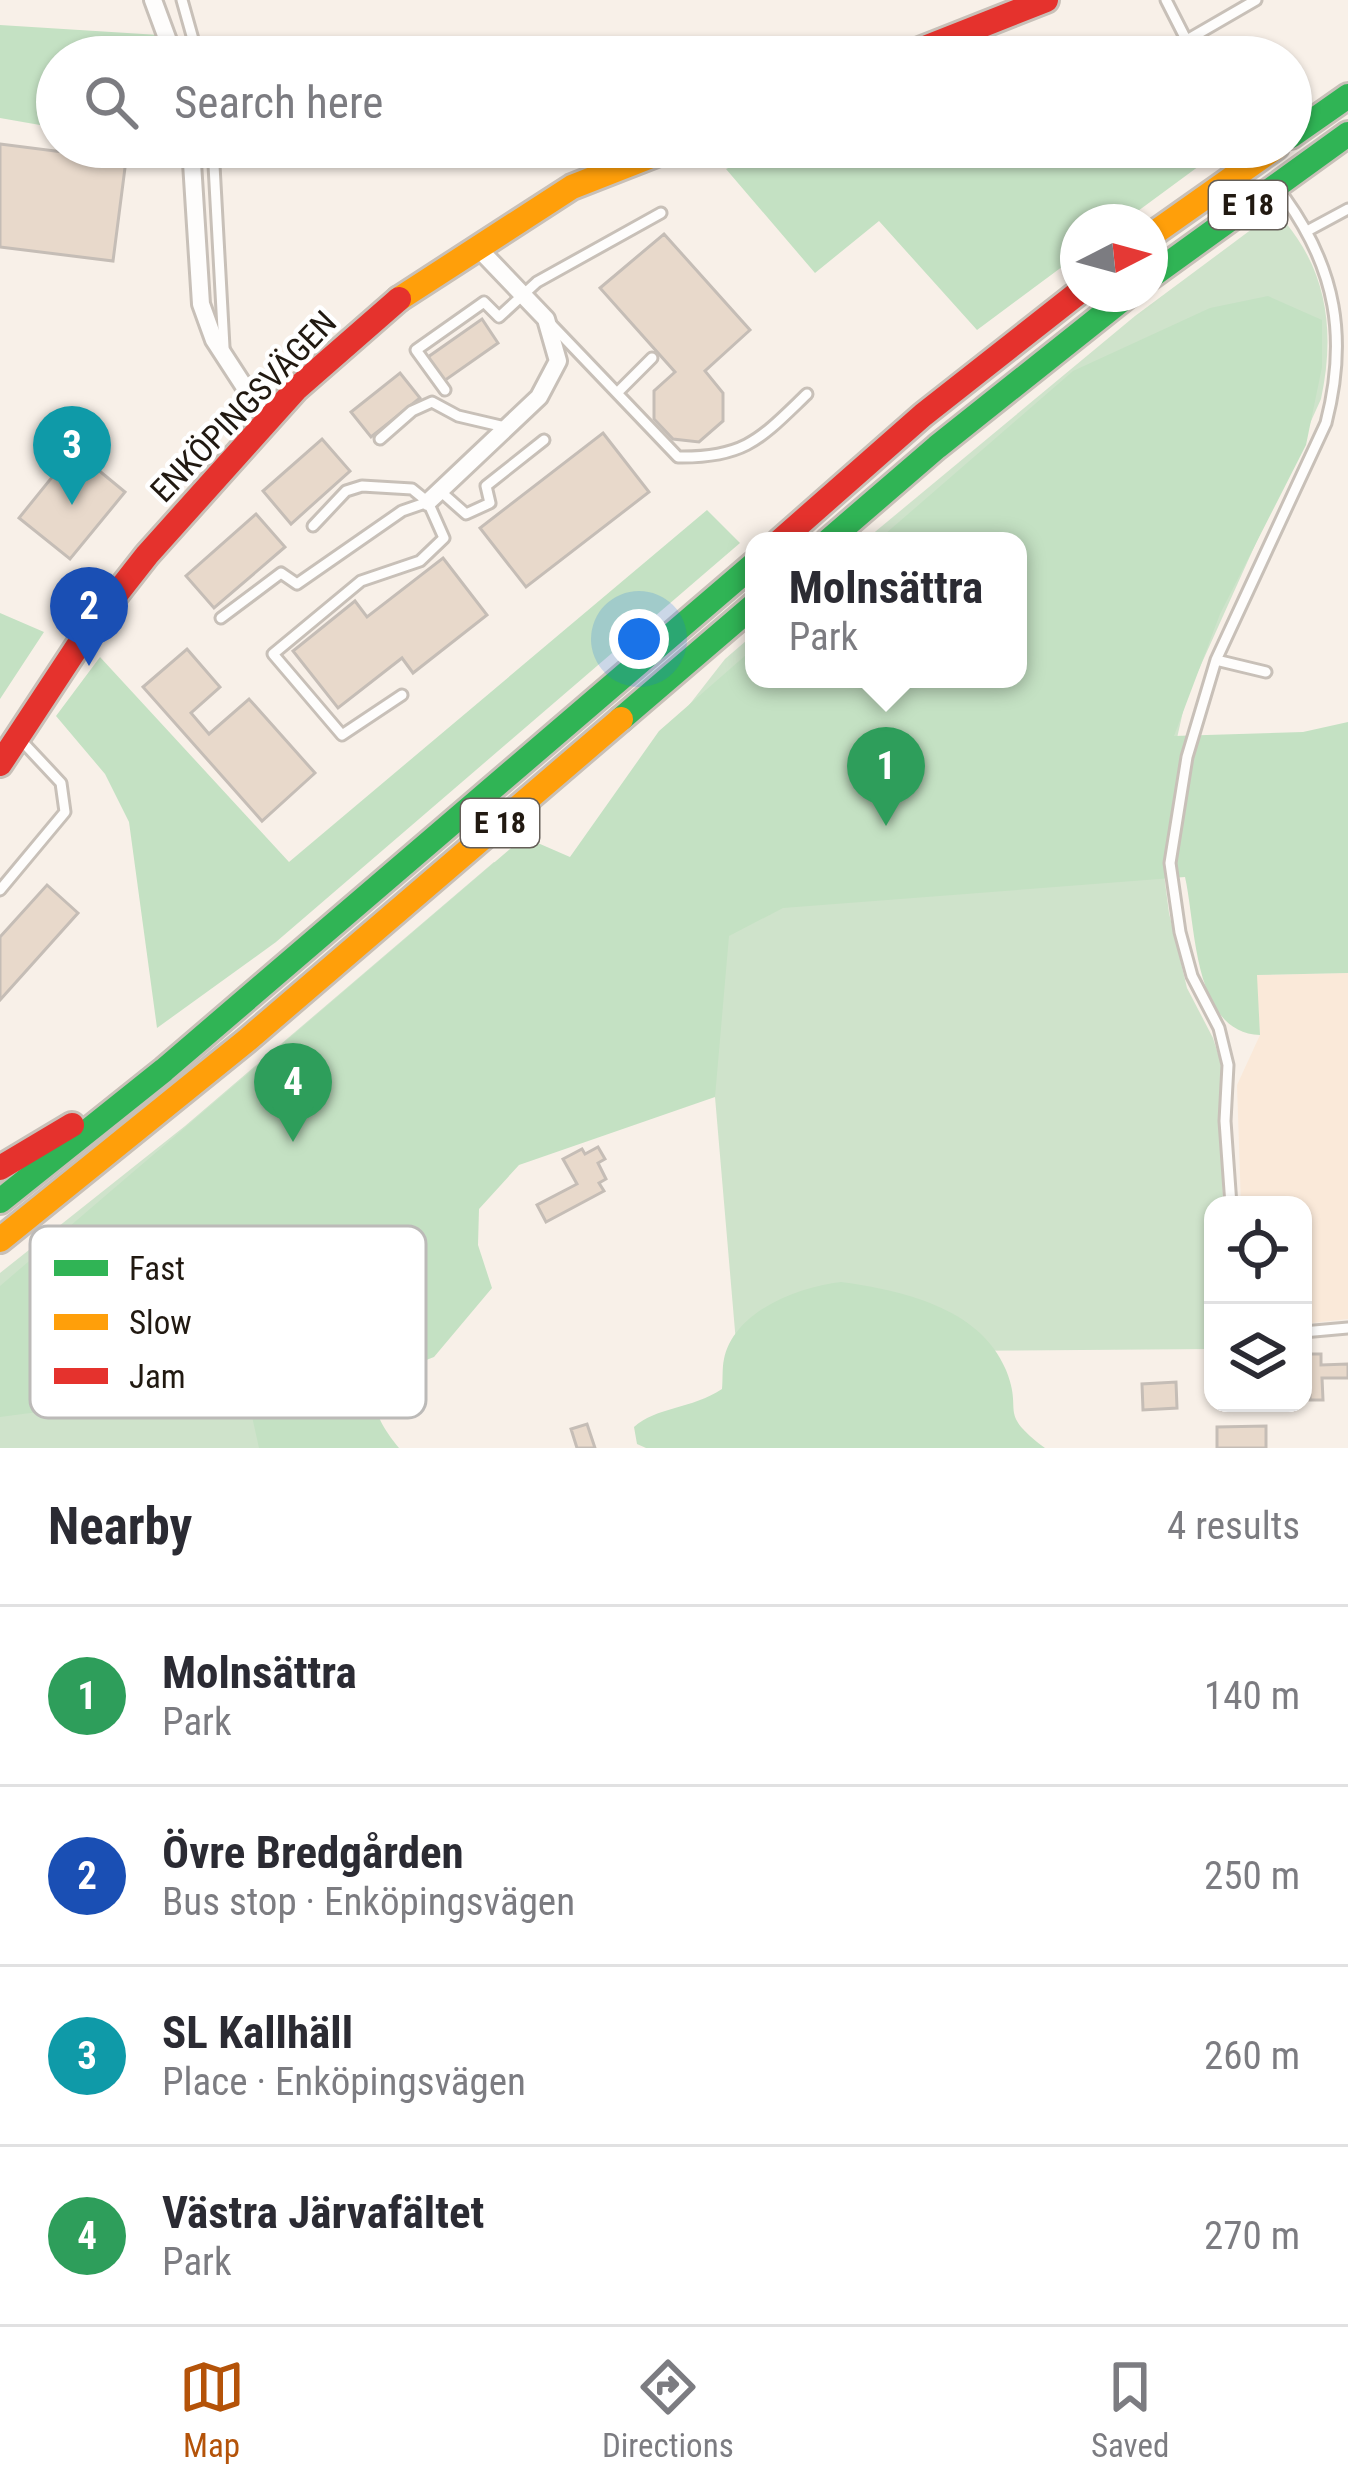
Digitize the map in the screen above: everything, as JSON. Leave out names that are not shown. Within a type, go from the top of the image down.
[{"type":"main road","points":[[955,36],[1046,0]]},
{"type":"main road","name":"E 18","points":[[1312,121],[1348,96]]},
{"type":"main road","name":"E 18","points":[[1312,160],[1348,134]]},
{"type":"main road","name":"ENKÖPINGSVÄGEN","points":[[0,764],[118,592],[296,389],[404,296],[572,187],[620,168]]},
{"type":"main road","name":"E 18","points":[[1168,223],[1246,168]]},
{"type":"main road","name":"E 18","points":[[1168,264],[1301,168]]},
{"type":"main road","points":[[790,532],[923,416],[1060,307]]},
{"type":"main road","points":[[838,532],[1106,312]]},
{"type":"main road","name":"E 18","points":[[0,1202],[164,1070],[745,572]]},
{"type":"main road","name":"E 18","points":[[0,1240],[246,1041],[745,613]]},
{"type":"main road","points":[[0,1168],[164,1070]]},
{"type":"street","points":[[154,0],[167,36]]},
{"type":"street","points":[[192,168],[201,304],[225,358],[268,423]]},
{"type":"street","points":[[433,496],[538,397],[558,362],[546,319],[477,247]]},
{"type":"lane","points":[[182,0],[192,36]]},
{"type":"lane","points":[[1166,0],[1185,36]]},
{"type":"lane","points":[[1194,36],[1256,0]]},
{"type":"lane","points":[[214,168],[225,358]]},
{"type":"lane","points":[[1230,1196],[1225,1121],[1228,1065],[1219,1028],[1192,976],[1170,863],[1186,758],[1216,660],[1292,500],[1336,388],[1338,333],[1331,285],[1309,230],[1286,198]]},
{"type":"lane","points":[[1309,230],[1348,209]]},
{"type":"lane","points":[[445,390],[416,350],[484,302],[499,317],[537,282],[661,213]]},
{"type":"lane","points":[[546,319],[678,457],[715,458],[757,442],[807,394]]},
{"type":"lane","points":[[617,393],[652,358]]},
{"type":"lane","points":[[380,439],[412,411],[432,402],[458,416],[509,428]]},
{"type":"lane","points":[[313,526],[346,490],[362,486],[412,488],[466,514],[490,503],[486,485],[544,440]]},
{"type":"lane","points":[[221,618],[281,573],[297,584],[402,511],[433,496]]},
{"type":"lane","points":[[402,695],[342,735],[273,654],[362,581],[420,561],[444,538],[433,496]]},
{"type":"lane","points":[[1216,660],[1266,671]]},
{"type":"lane","points":[[0,890],[65,812],[61,784],[18,737]]},
{"type":"lane","points":[[1312,1331],[1348,1328]]},
{"type":"shaded area","points":[[1348,973],[1348,1319],[1312,1323],[1312,1196],[1241,1196],[1237,1085],[1260,1035],[1256,975]]},
{"type":"green space","points":[[0,25],[159,35],[36,36],[36,124],[0,118]]},
{"type":"green space","points":[[1196,168],[1147,204],[1060,204],[1060,268],[977,330],[879,221],[815,273],[726,169]]},
{"type":"green space","points":[[1285,222],[1311,262],[1327,328],[1321,399],[1186,698],[1169,774],[1164,874],[1169,913],[1187,988],[1221,1063],[1223,1196],[1204,1196],[1204,1349],[932,1351],[745,1448],[715,1097],[557,1075],[426,1289],[426,1226],[59,1226],[185,1126],[494,862],[544,891],[725,659],[745,642],[745,688],[1027,688],[1027,532],[875,532],[1135,316],[1168,312],[1168,291],[1256,226]]},
{"type":"green space","points":[[1268,296],[1322,320],[1322,367],[1306,445],[1220,614],[1174,736],[1303,732],[1348,722],[1348,973],[1257,975],[1260,1035],[1238,1030],[1210,997],[1196,948],[1185,877],[783,908],[729,936],[715,1097],[519,1165],[479,1209],[478,1245],[492,1288],[434,1357],[426,1360],[426,1226],[70,1226],[524,837],[570,857],[659,731],[745,656],[745,688],[1027,688],[1027,532],[887,532],[1073,371],[1210,308]]},
{"type":"green space","points":[[707,510],[740,543],[276,942],[157,1028],[129,822],[105,774],[56,716],[100,657],[289,862]]},
{"type":"green space","points":[[0,613],[44,632],[0,699]]},
{"type":"green space","points":[[30,1249],[30,1418],[347,1418],[329,1448],[0,1448],[0,1273]]},
{"type":"green space","points":[[30,1260],[30,1413],[0,1417],[0,1286]]},
{"type":"green space","points":[[841,1282],[936,1305],[978,1331],[1006,1370],[1016,1419],[1045,1448],[646,1448],[637,1444],[634,1427],[643,1420],[722,1389],[730,1342],[754,1315],[806,1289]]},
{"type":"green space","points":[[252,1418],[380,1418],[399,1448],[259,1448]]},
{"type":"building","points":[[0,144],[36,149],[36,168],[125,168],[113,261],[0,247]]},
{"type":"building","points":[[664,234],[750,330],[705,371],[723,393],[723,421],[699,442],[673,439],[654,419],[654,391],[675,372],[600,288]]},
{"type":"building","points":[[482,319],[498,343],[444,381],[428,357]]},
{"type":"building","points":[[400,373],[420,398],[371,437],[351,412]]},
{"type":"building","points":[[603,433],[649,492],[526,587],[480,528]]},
{"type":"building","points":[[322,439],[350,471],[291,524],[263,491]]},
{"type":"building","points":[[74,450],[125,492],[70,559],[19,518]]},
{"type":"building","points":[[256,514],[285,547],[214,608],[186,576]]},
{"type":"building","points":[[443,558],[487,615],[413,673],[402,658],[338,708],[293,651],[355,601],[367,617]]},
{"type":"building","points":[[187,649],[220,687],[191,713],[209,734],[249,699],[315,773],[262,821],[143,687]]},
{"type":"building","points":[[47,885],[78,913],[0,1000],[0,937]]},
{"type":"building","points":[[598,1147],[605,1159],[598,1163],[606,1179],[599,1183],[604,1191],[546,1222],[537,1205],[577,1184],[563,1159]]},
{"type":"building","points":[[1312,1354],[1321,1354],[1321,1365],[1348,1364],[1348,1378],[1322,1378],[1323,1400],[1312,1400]]},
{"type":"building","points":[[1176,1382],[1177,1408],[1143,1410],[1142,1384]]},
{"type":"building","points":[[587,1424],[595,1448],[577,1448],[571,1429]]},
{"type":"building","points":[[1266,1426],[1266,1448],[1217,1448],[1217,1427]]},
{"type":"traffic: fast","points":[[1312,121],[1348,96]]},
{"type":"traffic: fast","points":[[1312,160],[1348,134]]},
{"type":"traffic: fast","points":[[1168,264],[1301,168]]},
{"type":"traffic: fast","points":[[838,532],[1106,312]]},
{"type":"traffic: fast","points":[[0,1201],[164,1070],[745,572]]},
{"type":"traffic: fast","points":[[621,719],[745,613]]},
{"type":"traffic: slow","points":[[399,299],[572,187],[620,168]]},
{"type":"traffic: slow","points":[[1168,223],[1246,168]]},
{"type":"traffic: slow","points":[[0,1240],[246,1041],[621,719]]},
{"type":"traffic: jam","points":[[955,36],[1046,0]]},
{"type":"traffic: jam","points":[[0,764],[89,629],[147,555],[296,389],[399,299]]},
{"type":"traffic: jam","points":[[790,532],[923,415],[1060,307]]},
{"type":"traffic: jam","points":[[0,1168],[72,1125]]},
{"type":"place","name":"SL Kallhäll","points":[[72,505]]},
{"type":"place","name":"Övre Bredgården","points":[[89,666]]},
{"type":"place","name":"Molnsättra","points":[[886,826]]},
{"type":"place","name":"Västra Järvafältet","points":[[293,1142]]}]
